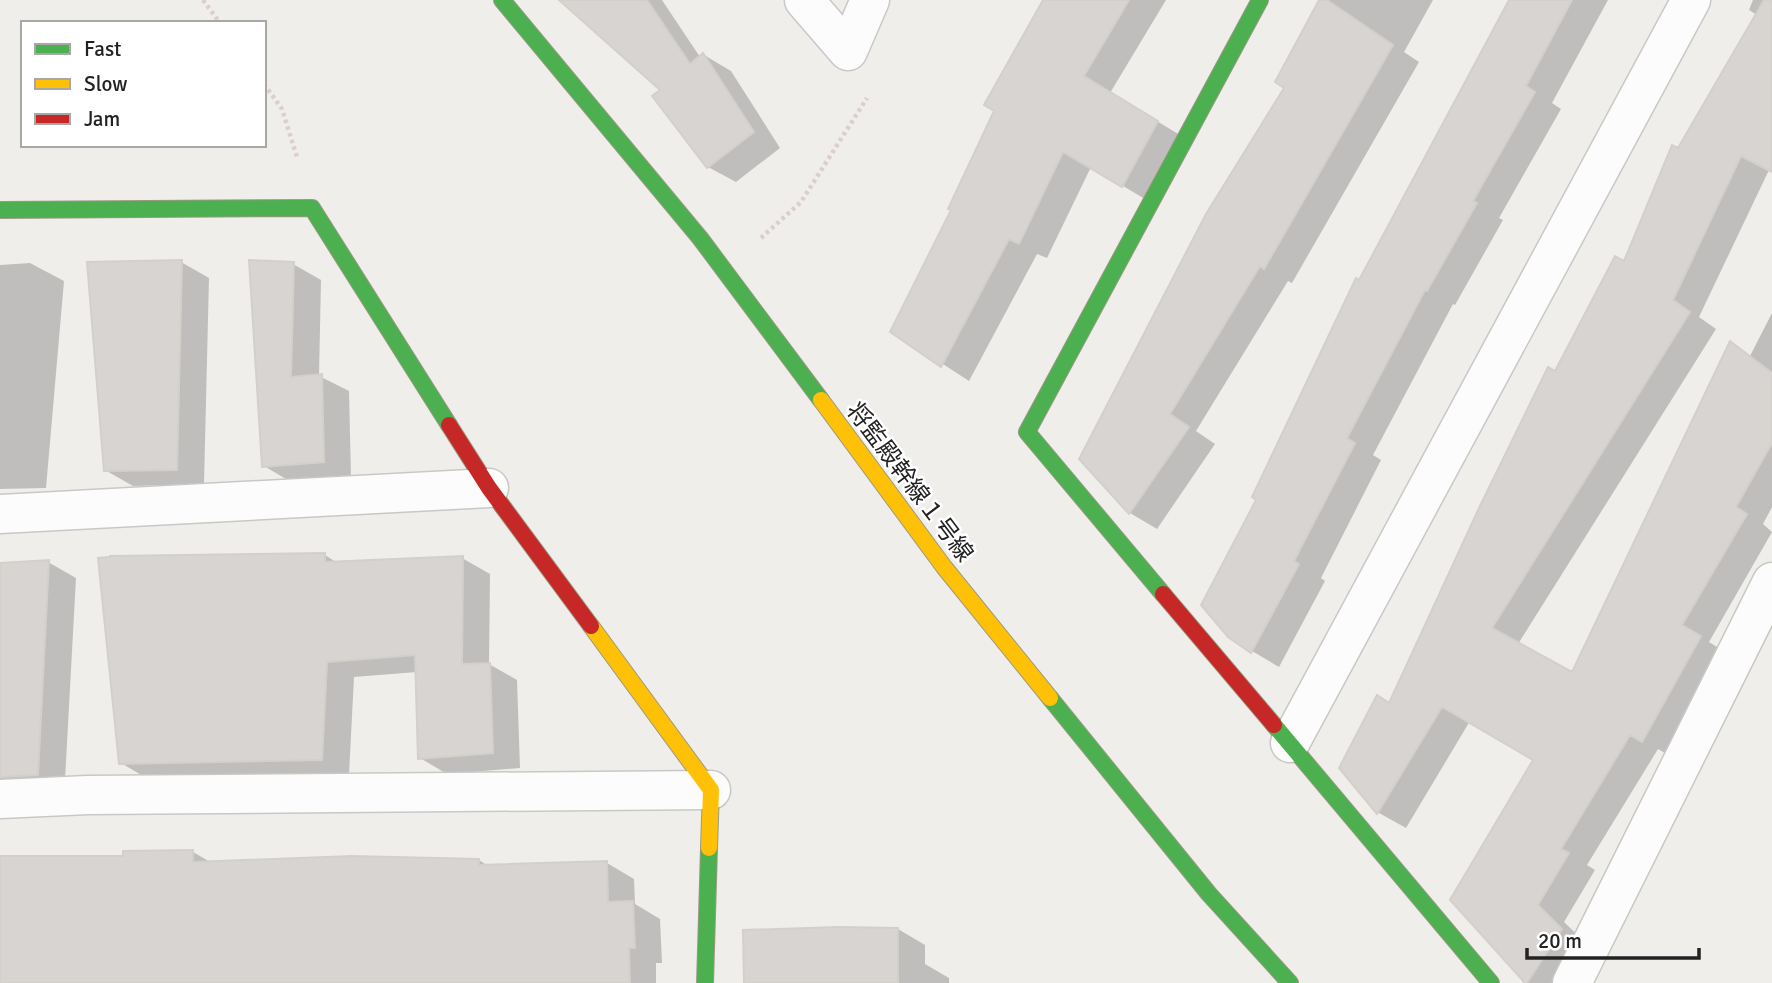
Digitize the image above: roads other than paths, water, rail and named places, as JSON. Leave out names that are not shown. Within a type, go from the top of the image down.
[{"type":"street","name":"将監殿幹線１号線","points":[[502,0],[724,271],[944,567],[1209,894],[1290,983]]},
{"type":"street","points":[[804,0],[848,51],[870,0]]},
{"type":"street","points":[[1260,0],[1027,432],[1491,983]]},
{"type":"street","points":[[1290,743],[1691,0]]},
{"type":"street","points":[[0,210],[312,208],[489,488],[711,790],[705,983]]},
{"type":"street","points":[[0,514],[489,488]]},
{"type":"street","points":[[1572,983],[1772,582]]},
{"type":"street","points":[[0,799],[88,795],[711,790]]}]
